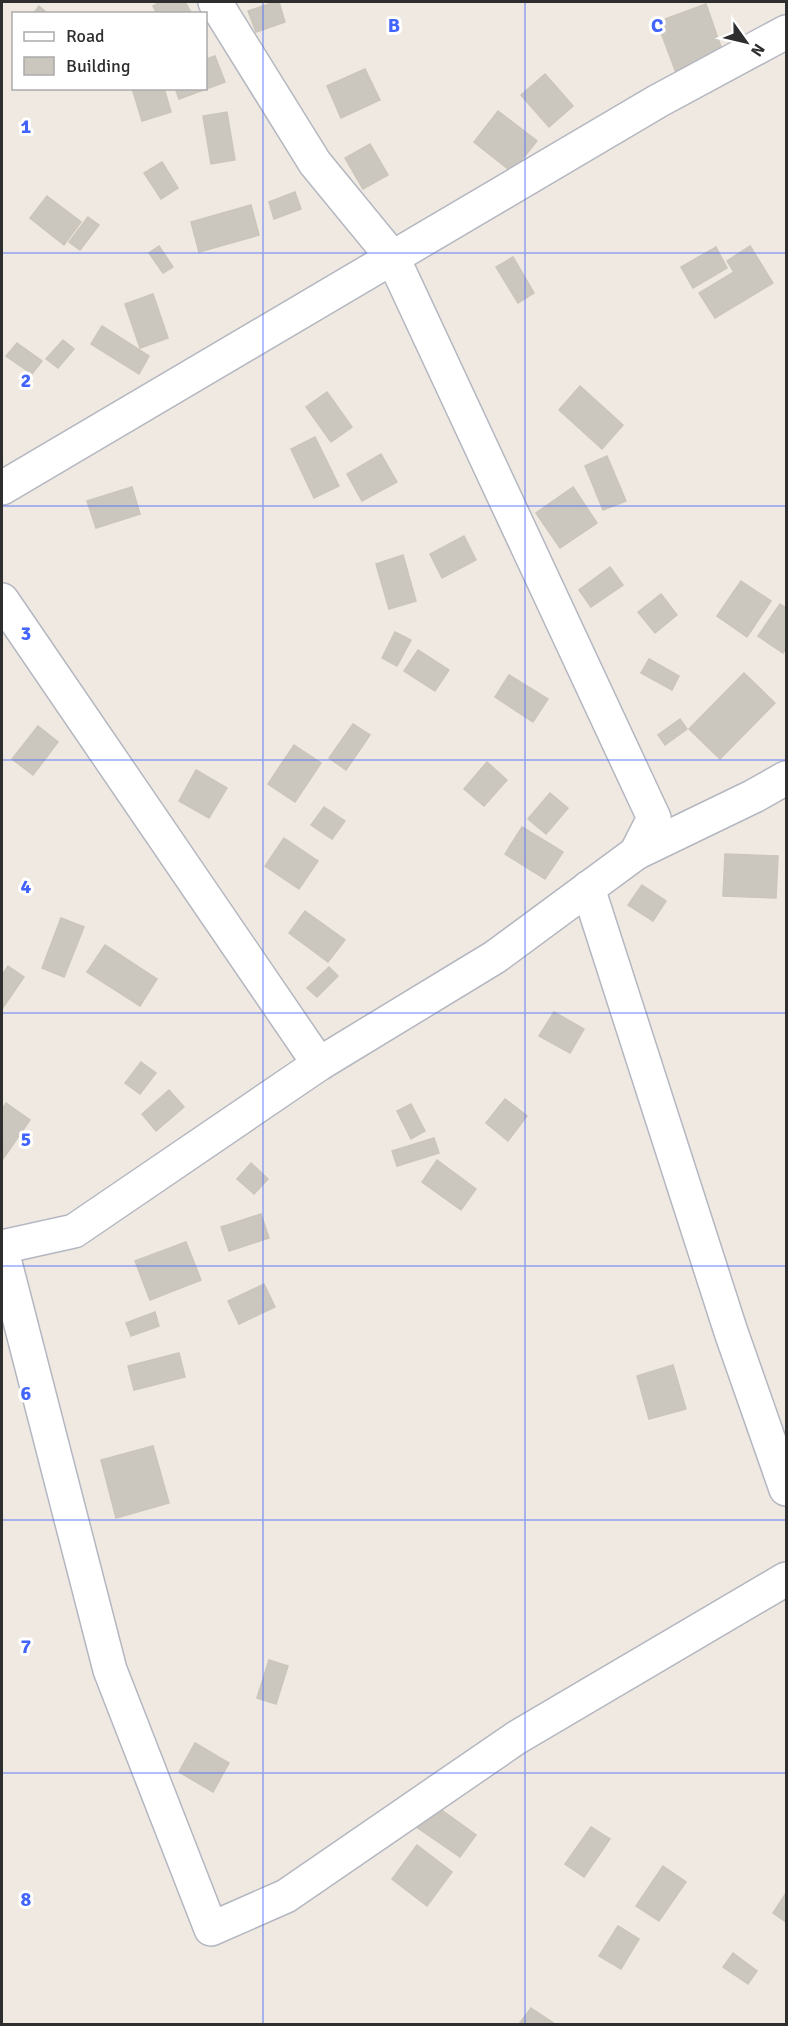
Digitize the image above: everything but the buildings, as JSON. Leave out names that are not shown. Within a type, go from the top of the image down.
[{"type":"street","points":[[215,2],[315,163],[393,258],[654,818],[636,853]]},
{"type":"street","points":[[2,488],[658,101],[786,32]]},
{"type":"street","points":[[2,600],[318,1064]]},
{"type":"street","points":[[786,777],[754,796],[636,853],[495,957],[318,1064],[74,1231],[2,1249],[110,1670],[211,1929],[286,1896],[516,1738],[786,1578]]},
{"type":"street","points":[[588,888],[731,1332],[786,1489]]}]
